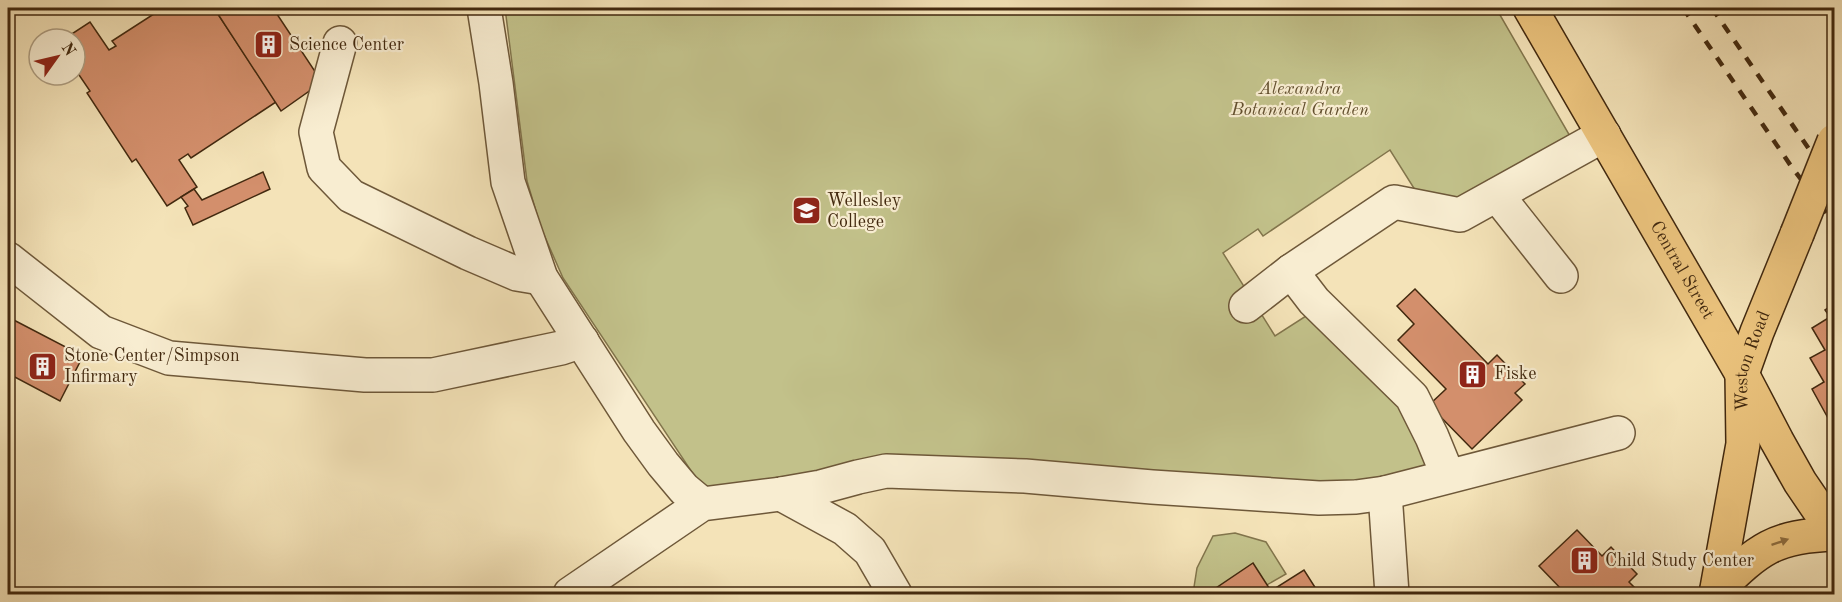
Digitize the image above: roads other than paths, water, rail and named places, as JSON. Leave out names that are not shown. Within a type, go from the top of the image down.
[{"type":"main road","name":"Central Street","points":[[1530,8],[1742,374],[1800,482],[1834,533]]},
{"type":"main road","name":"Weston Road","points":[[1717,592],[1743,444],[1742,374],[1834,141]]},
{"type":"main road","points":[[1717,592],[1743,564],[1772,544],[1809,535],[1834,533]]},
{"type":"lane","points":[[484,8],[508,182],[541,278],[663,464],[684,489],[702,504]]},
{"type":"lane","points":[[340,43],[316,132],[324,168],[351,196],[478,258],[517,274],[541,278]]},
{"type":"lane","points":[[1246,306],[1291,272],[1394,202],[1460,215],[1604,135]]},
{"type":"lane","points":[[1497,195],[1561,276]]},
{"type":"lane","points":[[8,260],[101,332],[169,358],[364,375],[433,375],[561,348],[582,341]]},
{"type":"lane","points":[[1291,272],[1314,301],[1412,397],[1448,476]]},
{"type":"lane","points":[[570,594],[702,504],[821,487],[886,471],[1025,476],[1319,498],[1356,497],[1393,490],[1618,433]]},
{"type":"lane","points":[[1392,594],[1393,490],[1432,437]]},
{"type":"lane","points":[[780,494],[845,529],[870,551],[895,594]]},
{"type":"railway","points":[[1683,8],[1791,166],[1834,223]]},
{"type":"railway","points":[[1712,8],[1834,183]]},
{"type":"place","name":"Science Center","points":[[268,45]]},
{"type":"place","name":"Wellesley College","points":[[806,211]]},
{"type":"place","name":"Stone Center/Simpson Infirmary","points":[[43,366]]},
{"type":"place","name":"Fiske","points":[[1473,374]]},
{"type":"place","name":"Child Study Center","points":[[1584,561]]},
{"type":"park label","name":"Alexandra Botanical Garden","points":[[1300,100]]}]
